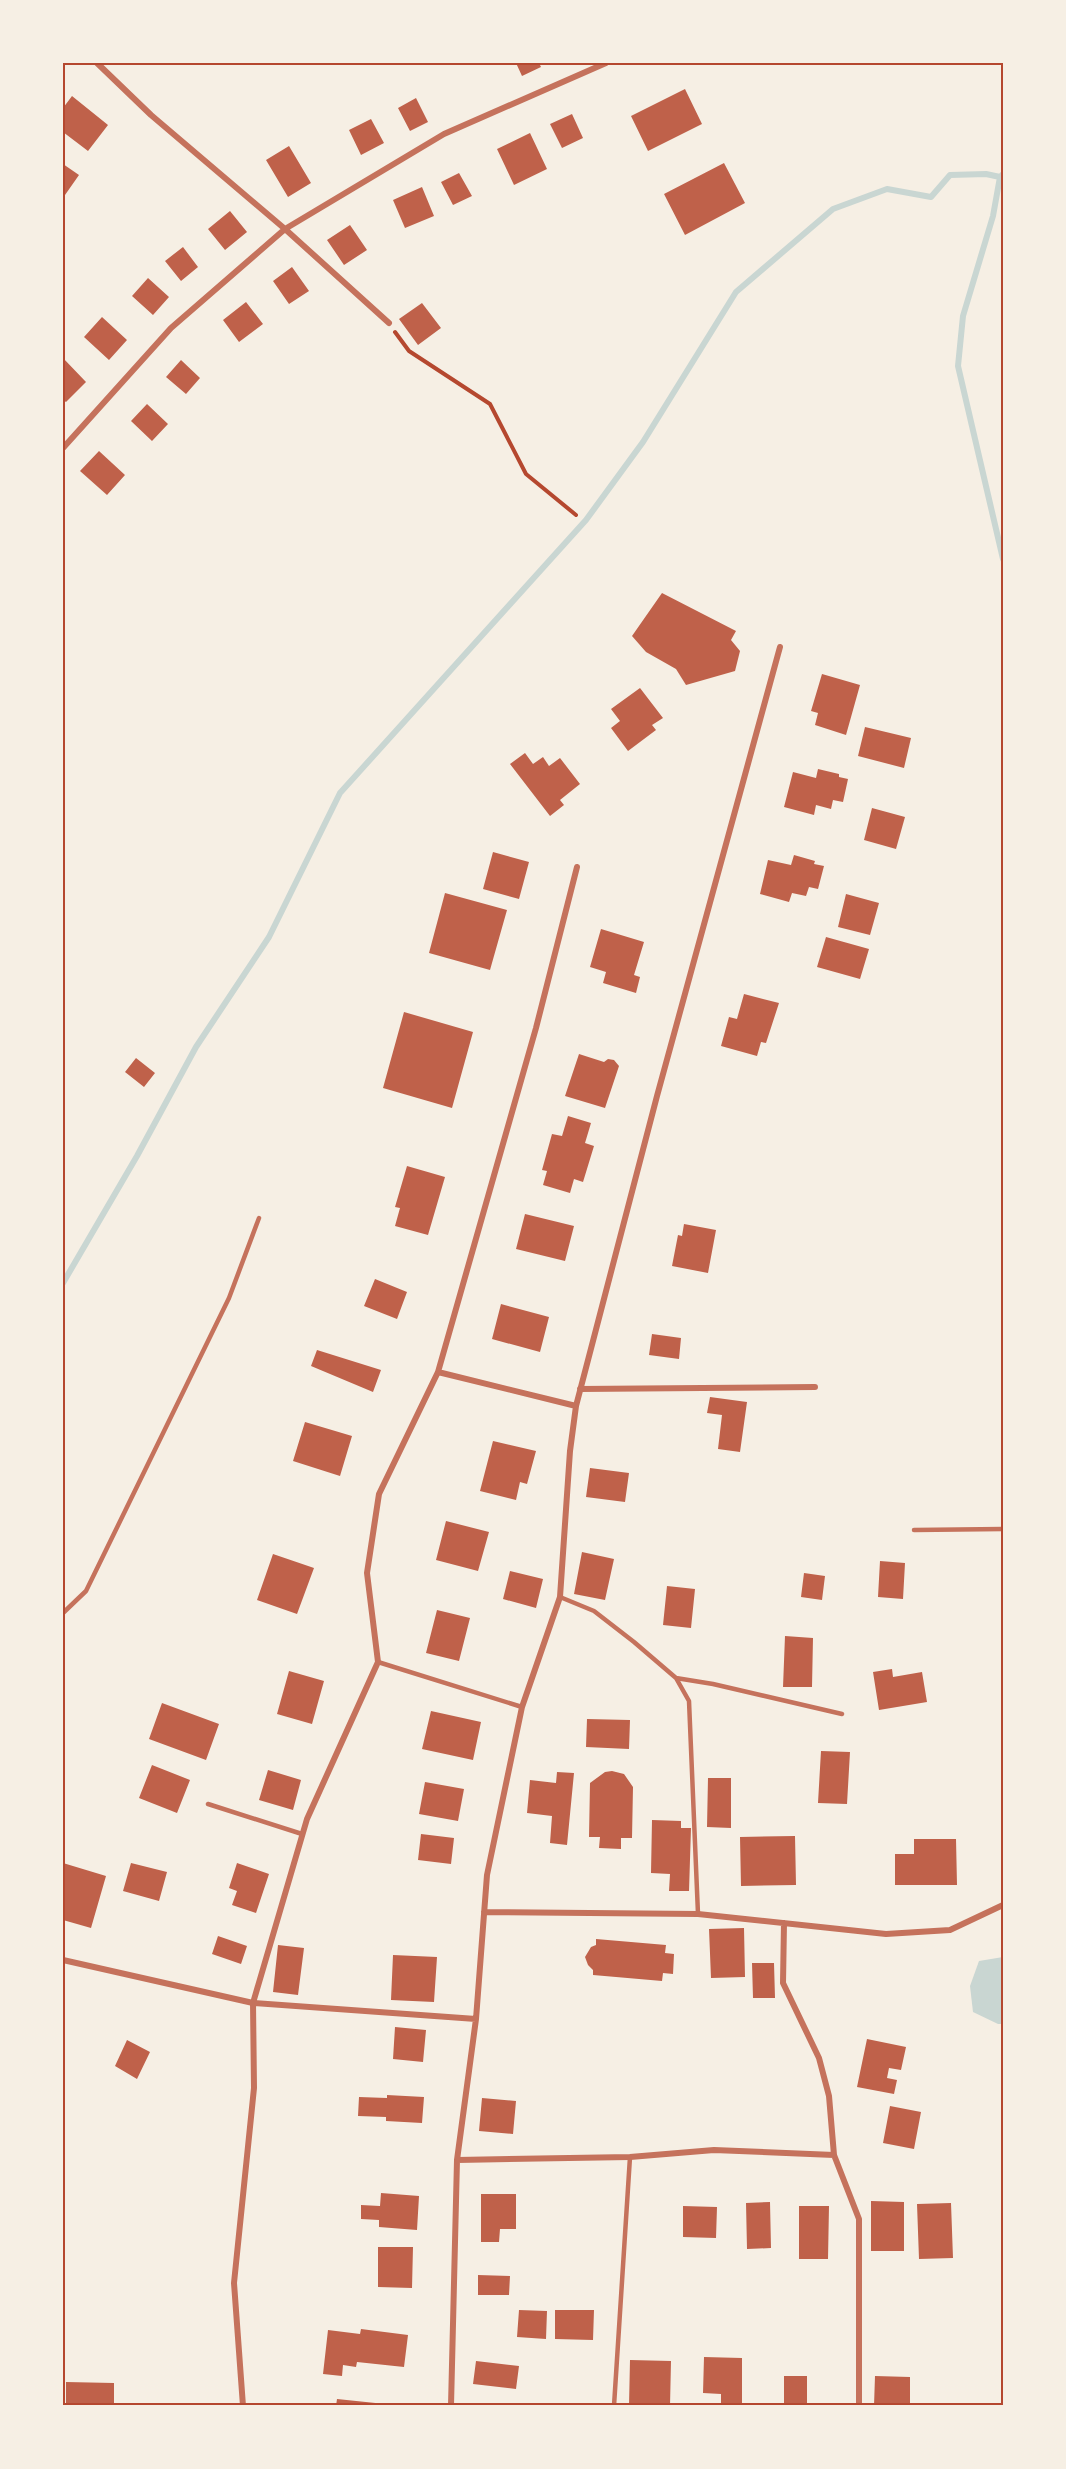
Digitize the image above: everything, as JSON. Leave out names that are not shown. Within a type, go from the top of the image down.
[{"type":"street","points":[[97,63],[151,115],[285,229],[389,323]]},
{"type":"street","points":[[63,448],[171,328],[285,229],[444,134],[606,63]]},
{"type":"street","points":[[451,2406],[457,2160],[476,2019],[487,1875],[522,1707],[560,1597],[570,1451],[580,1389],[657,1095],[780,647]]},
{"type":"street","points":[[243,2406],[234,2283],[254,2088],[253,2003],[302,1834],[352,1715],[378,1662],[367,1573],[379,1494],[438,1372],[536,1028],[577,867]]},
{"type":"street","points":[[438,1372],[576,1406]]},
{"type":"street","points":[[580,1389],[815,1387]]},
{"type":"street","points":[[484,1912],[698,1914],[886,1934],[950,1930],[1003,1905]]},
{"type":"street","points":[[784,1923],[783,1983],[819,2058],[829,2096],[834,2155],[859,2219],[859,2406]]},
{"type":"street","points":[[63,1960],[253,2003],[476,2019]]},
{"type":"street","points":[[457,2160],[630,2157],[714,2150],[834,2155]]},
{"type":"lane","points":[[63,1613],[86,1591],[229,1299],[259,1218]]},
{"type":"lane","points":[[914,1530],[1003,1529]]},
{"type":"lane","points":[[560,1597],[594,1611],[676,1678],[689,1701],[698,1914]]},
{"type":"lane","points":[[378,1662],[522,1707]]},
{"type":"lane","points":[[676,1678],[713,1684],[842,1714]]},
{"type":"lane","points":[[208,1804],[302,1834]]},
{"type":"lane","points":[[614,2406],[630,2157]]},
{"type":"path","points":[[389,323],[410,351],[490,404],[526,474],[576,514]]},
{"type":"shaded area","points":[[1003,1957],[1003,2024],[998,2024],[973,2012],[970,1986],[979,1961]]},
{"type":"building","points":[[516,63],[539,63],[541,67],[522,76]]},
{"type":"building","points":[[685,89],[702,124],[648,151],[631,116]]},
{"type":"building","points":[[72,96],[108,125],[88,151],[63,132],[63,108]]},
{"type":"building","points":[[416,98],[428,122],[410,131],[398,108]]},
{"type":"building","points":[[572,114],[583,138],[562,148],[550,124]]},
{"type":"building","points":[[371,119],[384,143],[361,155],[349,130]]},
{"type":"building","points":[[530,133],[547,169],[514,185],[497,149]]},
{"type":"building","points":[[289,146],[311,183],[288,197],[266,160]]},
{"type":"building","points":[[724,163],[745,203],[685,235],[664,194]]},
{"type":"building","points":[[63,164],[79,175],[65,195],[63,194]]},
{"type":"building","points":[[459,173],[472,196],[453,205],[441,182]]},
{"type":"building","points":[[422,187],[434,216],[405,228],[393,200]]},
{"type":"building","points":[[230,211],[247,232],[225,250],[208,229]]},
{"type":"building","points":[[350,225],[367,250],[344,265],[327,240]]},
{"type":"building","points":[[183,247],[198,267],[181,281],[165,261]]},
{"type":"building","points":[[292,267],[309,291],[289,304],[273,281]]},
{"type":"building","points":[[148,278],[169,297],[153,315],[132,296]]},
{"type":"building","points":[[246,302],[263,324],[239,342],[223,320]]},
{"type":"building","points":[[422,303],[441,328],[418,345],[399,319]]},
{"type":"building","points":[[102,317],[127,340],[109,360],[84,337]]},
{"type":"building","points":[[63,358],[86,382],[66,402],[63,400]]},
{"type":"building","points":[[181,360],[200,378],[186,394],[166,377]]},
{"type":"building","points":[[147,404],[168,424],[152,441],[131,421]]},
{"type":"building","points":[[99,451],[125,475],[107,495],[80,471]]},
{"type":"building","points":[[662,593],[736,631],[731,640],[740,651],[735,671],[686,685],[676,669],[646,652],[632,636]]},
{"type":"building","points":[[822,674],[860,685],[846,735],[815,725],[818,713],[811,711]]},
{"type":"building","points":[[640,688],[663,718],[652,725],[656,730],[628,751],[611,728],[620,721],[611,709]]},
{"type":"building","points":[[865,727],[911,738],[904,768],[858,756]]},
{"type":"building","points":[[525,753],[533,764],[543,757],[549,766],[560,758],[580,784],[560,800],[564,805],[550,816],[510,764]]},
{"type":"building","points":[[818,769],[839,774],[839,777],[848,779],[843,802],[833,800],[831,809],[816,805],[814,815],[784,807],[793,772],[816,778]]},
{"type":"building","points":[[872,808],[905,817],[896,849],[864,840]]},
{"type":"building","points":[[493,852],[529,862],[519,899],[483,889]]},
{"type":"building","points":[[794,855],[824,866],[818,889],[809,887],[806,896],[792,893],[789,902],[760,894],[768,860],[791,865]]},
{"type":"building","points":[[445,893],[507,910],[490,970],[429,953]]},
{"type":"building","points":[[846,894],[879,903],[870,935],[838,927]]},
{"type":"building","points":[[601,929],[644,942],[634,975],[640,977],[636,993],[603,983],[606,972],[590,967]]},
{"type":"building","points":[[826,937],[869,949],[860,979],[817,967]]},
{"type":"building","points":[[744,994],[779,1003],[766,1043],[761,1042],[757,1056],[721,1046],[729,1017],[737,1019]]},
{"type":"building","points":[[404,1012],[473,1032],[452,1108],[383,1088]]},
{"type":"building","points":[[579,1054],[604,1062],[608,1059],[614,1060],[619,1066],[605,1108],[565,1096]]},
{"type":"building","points":[[136,1058],[155,1073],[144,1087],[125,1072]]},
{"type":"building","points":[[568,1116],[591,1123],[585,1143],[594,1146],[583,1182],[574,1179],[570,1193],[543,1185],[547,1171],[542,1170],[552,1134],[562,1136]]},
{"type":"building","points":[[407,1166],[445,1177],[428,1235],[395,1226],[400,1208],[395,1207]]},
{"type":"building","points":[[525,1214],[574,1226],[565,1261],[516,1249]]},
{"type":"building","points":[[684,1224],[716,1230],[708,1273],[672,1266],[678,1235],[682,1236]]},
{"type":"building","points":[[375,1279],[407,1292],[397,1319],[364,1306]]},
{"type":"building","points":[[501,1304],[549,1317],[540,1352],[492,1339]]},
{"type":"building","points":[[652,1334],[681,1338],[679,1359],[649,1355]]},
{"type":"building","points":[[317,1350],[381,1370],[373,1392],[311,1366]]},
{"type":"building","points":[[710,1397],[747,1402],[740,1452],[718,1449],[722,1415],[707,1413]]},
{"type":"building","points":[[305,1422],[352,1436],[340,1476],[293,1461]]},
{"type":"building","points":[[493,1441],[536,1451],[527,1484],[520,1482],[516,1500],[480,1491]]},
{"type":"building","points":[[590,1468],[629,1473],[625,1502],[586,1497]]},
{"type":"building","points":[[446,1521],[489,1532],[478,1571],[436,1560]]},
{"type":"building","points":[[582,1552],[614,1559],[605,1600],[574,1594]]},
{"type":"building","points":[[273,1554],[314,1568],[297,1614],[257,1600]]},
{"type":"building","points":[[880,1561],[905,1563],[903,1599],[878,1597]]},
{"type":"building","points":[[510,1571],[543,1579],[536,1608],[503,1599]]},
{"type":"building","points":[[804,1573],[825,1576],[822,1600],[801,1597]]},
{"type":"building","points":[[667,1586],[695,1589],[691,1628],[663,1625]]},
{"type":"building","points":[[437,1610],[470,1618],[459,1661],[426,1653]]},
{"type":"building","points":[[785,1636],[813,1638],[812,1687],[783,1687]]},
{"type":"building","points":[[892,1669],[893,1677],[922,1672],[927,1702],[879,1710],[873,1672]]},
{"type":"building","points":[[289,1671],[324,1681],[312,1724],[277,1714]]},
{"type":"building","points":[[162,1703],[219,1724],[206,1760],[149,1739]]},
{"type":"building","points":[[431,1711],[481,1722],[473,1760],[422,1749]]},
{"type":"building","points":[[587,1719],[630,1720],[629,1749],[586,1747]]},
{"type":"building","points":[[821,1751],[850,1752],[847,1804],[818,1803]]},
{"type":"building","points":[[152,1765],[190,1780],[177,1813],[139,1798]]},
{"type":"building","points":[[268,1770],[301,1780],[293,1810],[259,1800]]},
{"type":"building","points":[[557,1772],[574,1773],[567,1845],[550,1843],[552,1816],[527,1813],[530,1780],[556,1783]]},
{"type":"building","points":[[605,1772],[624,1774],[633,1787],[632,1838],[621,1838],[621,1849],[599,1848],[600,1837],[589,1837],[590,1783]]},
{"type":"building","points":[[708,1778],[731,1778],[731,1828],[707,1827]]},
{"type":"building","points":[[425,1782],[464,1789],[458,1821],[419,1814]]},
{"type":"building","points":[[652,1820],[681,1821],[681,1828],[691,1828],[689,1891],[669,1891],[670,1874],[651,1873]]},
{"type":"building","points":[[421,1834],[454,1838],[451,1864],[418,1860]]},
{"type":"building","points":[[795,1836],[796,1885],[741,1886],[740,1837]]},
{"type":"building","points":[[914,1839],[956,1839],[957,1885],[895,1885],[895,1854],[914,1854]]},
{"type":"building","points":[[63,1863],[106,1876],[91,1928],[63,1920]]},
{"type":"building","points":[[131,1863],[167,1872],[159,1901],[123,1891]]},
{"type":"building","points":[[237,1863],[269,1874],[256,1913],[232,1905],[237,1891],[229,1888]]},
{"type":"building","points":[[744,1928],[745,1977],[711,1978],[709,1929]]},
{"type":"building","points":[[218,1936],[247,1946],[241,1964],[212,1954]]},
{"type":"building","points":[[596,1939],[666,1945],[665,1953],[674,1954],[673,1974],[663,1973],[662,1981],[593,1975],[593,1970],[585,1957],[591,1947],[596,1945]]},
{"type":"building","points":[[278,1945],[304,1948],[298,1995],[273,1992]]},
{"type":"building","points":[[393,1955],[437,1957],[434,2002],[391,2000]]},
{"type":"building","points":[[752,1963],[774,1963],[775,1998],[753,1998]]},
{"type":"building","points":[[395,2027],[426,2030],[423,2062],[393,2059]]},
{"type":"building","points":[[867,2039],[906,2047],[901,2070],[889,2068],[887,2078],[897,2080],[894,2094],[857,2087]]},
{"type":"building","points":[[127,2040],[150,2052],[137,2079],[115,2066]]},
{"type":"building","points":[[387,2095],[424,2097],[422,2123],[386,2121],[386,2117],[358,2116],[359,2097],[387,2098]]},
{"type":"building","points":[[482,2098],[516,2101],[513,2134],[479,2131]]},
{"type":"building","points":[[890,2106],[921,2112],[914,2149],[883,2143]]},
{"type":"building","points":[[381,2193],[419,2196],[417,2230],[379,2227],[379,2220],[361,2219],[361,2205],[380,2206]]},
{"type":"building","points":[[481,2194],[516,2194],[516,2229],[500,2229],[499,2242],[481,2242]]},
{"type":"building","points":[[871,2201],[904,2202],[904,2251],[871,2251]]},
{"type":"building","points":[[770,2202],[771,2248],[747,2249],[746,2203]]},
{"type":"building","points":[[951,2203],[953,2258],[919,2259],[917,2204]]},
{"type":"building","points":[[683,2206],[717,2207],[716,2238],[683,2237]]},
{"type":"building","points":[[799,2206],[829,2206],[828,2259],[799,2259]]},
{"type":"building","points":[[378,2247],[413,2247],[412,2288],[378,2287]]},
{"type":"building","points":[[478,2275],[510,2276],[509,2295],[478,2295]]},
{"type":"building","points":[[519,2310],[547,2311],[546,2339],[517,2337]]},
{"type":"building","points":[[555,2310],[594,2310],[593,2340],[555,2339]]},
{"type":"building","points":[[361,2329],[408,2335],[404,2367],[357,2362],[356,2367],[343,2365],[342,2376],[323,2374],[328,2330],[360,2334]]},
{"type":"building","points":[[704,2357],[742,2358],[742,2406],[721,2406],[721,2394],[703,2393]]},
{"type":"building","points":[[630,2360],[671,2361],[670,2406],[629,2406]]},
{"type":"building","points":[[476,2361],[519,2366],[516,2389],[473,2384]]},
{"type":"building","points":[[784,2376],[807,2376],[807,2406],[784,2406]]},
{"type":"building","points":[[875,2376],[910,2377],[910,2406],[874,2406]]},
{"type":"building","points":[[66,2382],[114,2383],[114,2406],[66,2406]]},
{"type":"building","points":[[337,2399],[385,2404],[385,2406],[336,2406]]},
{"type":"waterway","points":[[63,1283],[137,1156],[196,1047],[269,937],[340,793],[586,520],[643,442],[736,292],[833,209],[887,189],[931,197],[950,175],[986,174],[1000,177],[1003,174]]},
{"type":"waterway","points":[[1000,177],[993,216],[963,316],[958,366],[1003,559]]}]
